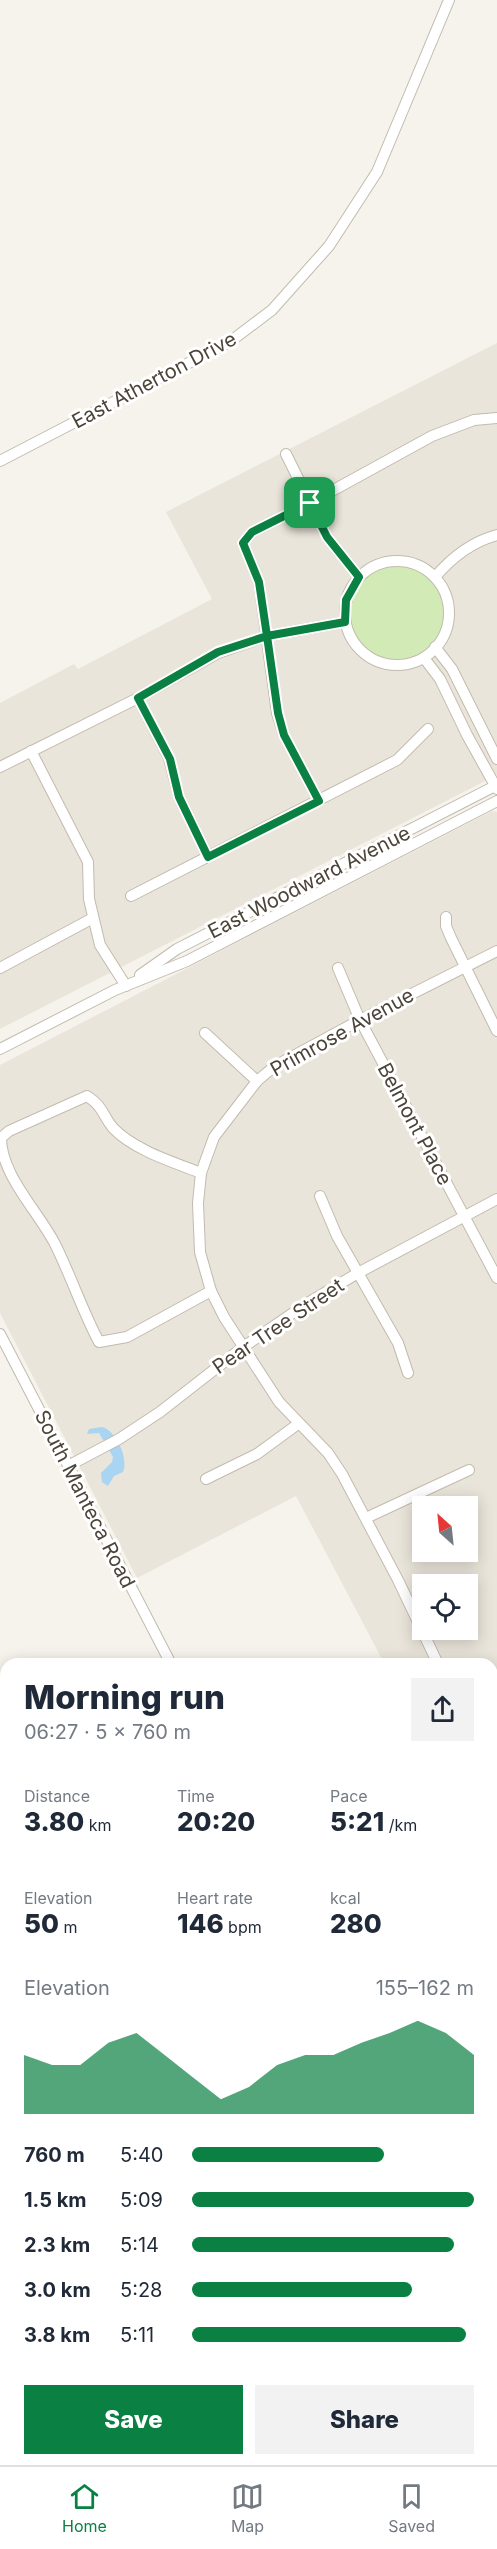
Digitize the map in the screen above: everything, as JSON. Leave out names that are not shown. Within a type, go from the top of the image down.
[{"type":"street","name":"East Atherton Drive","points":[[0,461],[231,341],[272,310],[329,246],[376,172],[449,0]]},
{"type":"street","points":[[319,801],[284,735],[278,713],[259,582],[243,543],[252,532],[432,436],[474,420],[497,418]]},
{"type":"street","points":[[286,454],[327,537],[359,577]]},
{"type":"street","points":[[435,577],[452,558],[468,546],[497,535]]},
{"type":"street","points":[[399,561],[415,564],[435,577],[444,591],[449,618],[440,642],[424,658],[405,665],[393,666],[378,663],[358,649],[352,641],[345,622],[346,600],[359,577],[375,566],[399,561]]},
{"type":"street","points":[[0,766],[138,698],[218,652],[267,636],[345,622]]},
{"type":"street","points":[[435,647],[452,669],[497,759]]},
{"type":"street","points":[[424,658],[440,679],[496,787]]},
{"type":"street","points":[[138,698],[170,759],[179,797],[208,857]]},
{"type":"street","points":[[131,896],[396,760],[428,729]]},
{"type":"street","points":[[31,751],[88,862],[89,899],[100,945],[126,986]]},
{"type":"street","name":"East Woodward Avenue","points":[[126,986],[177,949],[496,787]]},
{"type":"street","name":"East Woodward Avenue","points":[[0,1049],[126,986],[187,961],[497,801]]},
{"type":"street","points":[[446,917],[450,938],[497,1030]]},
{"type":"street","points":[[0,968],[93,918]]},
{"type":"street","name":"Primrose Avenue","points":[[435,1658],[366,1518],[328,1453],[279,1402],[242,1347],[212,1291],[200,1252],[198,1203],[201,1173],[214,1137],[257,1081],[275,1066],[497,951]]},
{"type":"street","name":"Belmont Place","points":[[338,968],[360,1020],[497,1278]]},
{"type":"street","points":[[205,1033],[257,1081]]},
{"type":"street","points":[[201,1173],[149,1153],[114,1128],[99,1105],[87,1096],[9,1131],[1,1138],[1,1153],[12,1177],[48,1231],[99,1342],[127,1337],[212,1291]]},
{"type":"street","points":[[320,1196],[337,1236],[398,1343],[408,1373]]},
{"type":"street","name":"Pear Tree Street","points":[[68,1466],[119,1439],[160,1412],[242,1347],[358,1273],[497,1199]]},
{"type":"street","name":"South Manteca Road","points":[[0,1334],[168,1658]]},
{"type":"street","points":[[206,1479],[257,1454],[298,1424]]},
{"type":"street","points":[[366,1518],[469,1470]]},
{"type":"shaded area","points":[[497,343],[497,775],[0,1029],[0,703],[74,664],[78,669],[212,599],[166,512]]},
{"type":"shaded area","points":[[492,811],[497,812],[497,1658],[381,1658],[296,1496],[137,1578],[0,1313],[0,1065]]},
{"type":"green space","points":[[388,566],[406,566],[431,579],[441,595],[444,613],[441,631],[431,647],[406,660],[388,660],[363,647],[350,622],[350,604],[363,579]]},
{"type":"water","points":[[102,1427],[112,1433],[116,1439],[124,1460],[123,1472],[114,1476],[108,1486],[102,1482],[101,1473],[112,1462],[113,1457],[99,1433],[87,1434],[89,1429]]},
{"type":"route","points":[[310,503],[252,532],[243,543],[259,582],[267,636],[218,652],[138,698],[170,759],[179,797],[208,857],[319,801],[284,735],[278,713],[267,636],[345,622],[346,600],[352,585],[359,577],[327,537],[310,503]]}]
